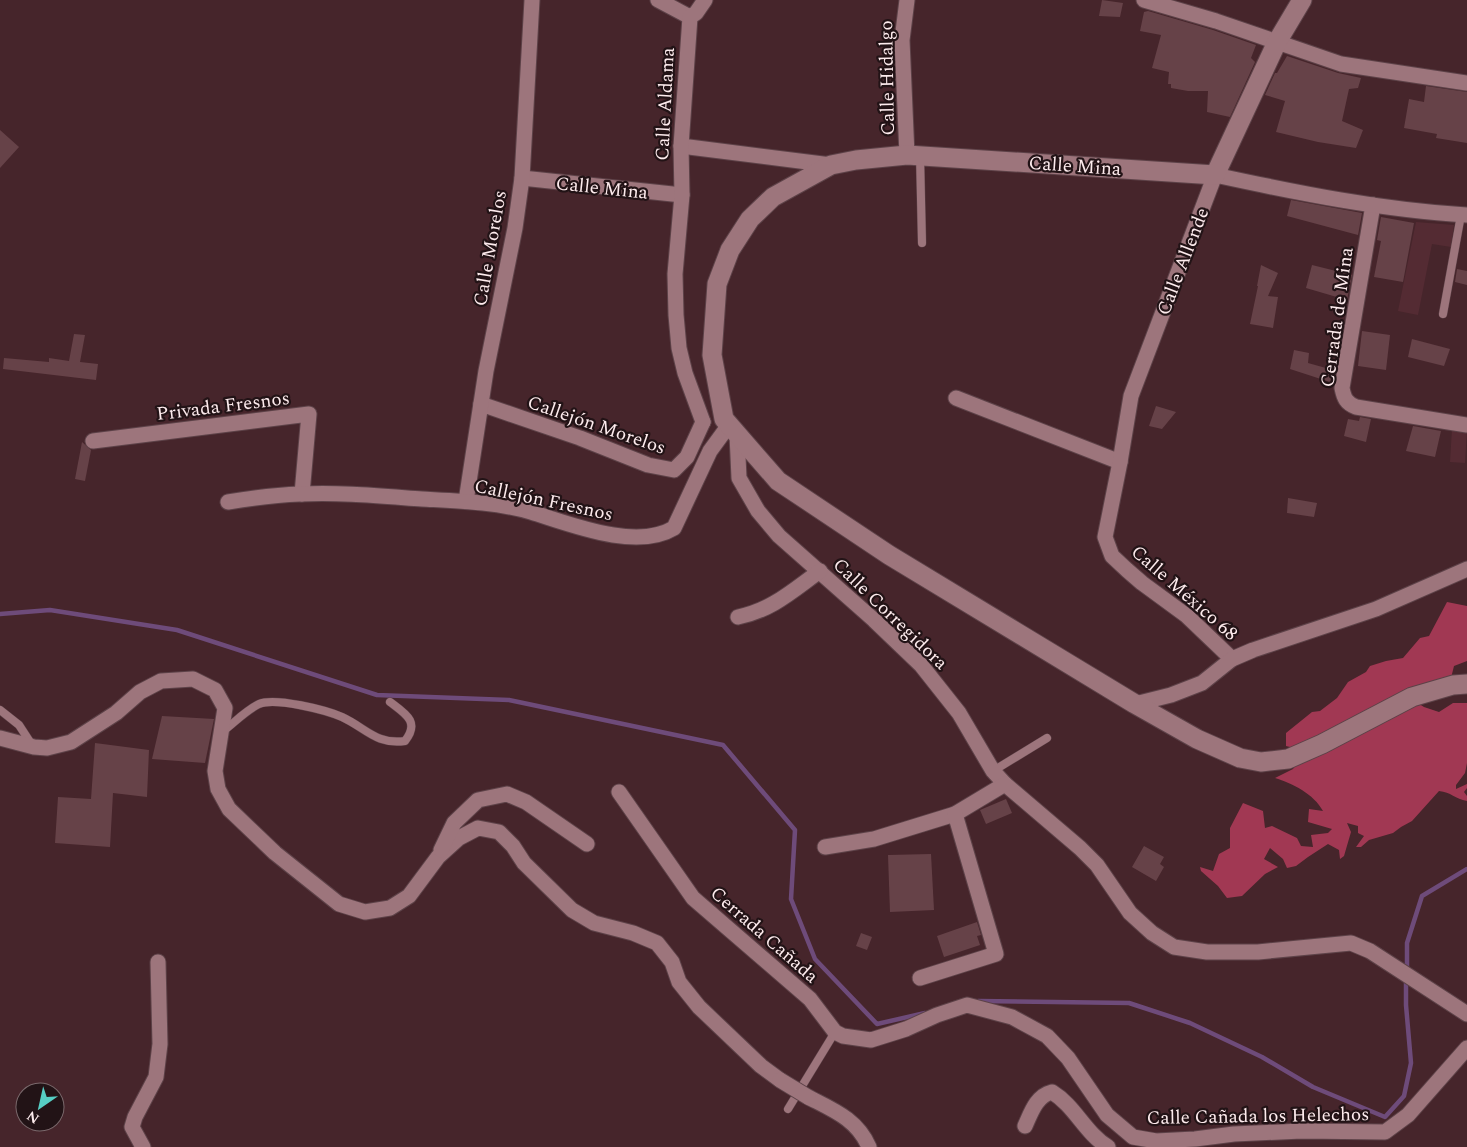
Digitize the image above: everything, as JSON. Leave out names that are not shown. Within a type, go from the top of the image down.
[{"type":"street","name":"Calle Morelos","points":[[466,501],[488,363],[515,228],[522,178],[532,0]]},
{"type":"street","points":[[658,0],[690,17],[696,13],[705,0]]},
{"type":"street","name":"Calle Hidalgo","points":[[907,0],[902,40],[914,155]]},
{"type":"street","points":[[1144,0],[1341,64],[1467,83]]},
{"type":"street","name":"Calle Allende","points":[[1105,537],[1131,396],[1215,175],[1277,42],[1302,0]]},
{"type":"street","name":"Calle Aldama","points":[[690,17],[681,146],[682,195],[675,274],[679,348],[685,373],[702,422]]},
{"type":"street","name":"Calle Mina","points":[[681,146],[832,165],[856,160],[914,155],[1215,175],[1279,189],[1373,205],[1464,215]]},
{"type":"street","points":[[832,165],[773,197],[750,219],[730,250],[717,284],[712,355],[730,426],[778,481],[889,556],[1135,704],[1197,739],[1240,758],[1261,762],[1288,759],[1322,744],[1412,697],[1453,685],[1467,684]]},
{"type":"street","name":"Calle Mina","points":[[522,178],[682,195]]},
{"type":"street","name":"Cerrada de Mina","points":[[1373,205],[1342,388],[1344,398],[1349,404],[1356,407],[1467,425]]},
{"type":"street","points":[[956,398],[1120,462]]},
{"type":"street","name":"Callejón Morelos","points":[[481,404],[580,438],[648,465],[674,470],[687,457],[702,422]]},
{"type":"street","name":"Privada Fresnos","points":[[93,441],[309,414],[302,494]]},
{"type":"street","points":[[702,422],[730,426]]},
{"type":"street","name":"Callejón Fresnos","points":[[228,502],[269,496],[302,494],[466,501],[528,512],[581,528],[623,536],[653,536],[664,534],[674,528],[710,451],[730,426]]},
{"type":"street","name":"Calle Corregidora","points":[[730,426],[739,478],[758,510],[779,536],[820,571],[921,665],[959,713],[993,771],[1005,784],[1080,848],[1107,878],[1130,912],[1152,933],[1174,947],[1207,952],[1258,952],[1351,944],[1370,951],[1467,1014]]},
{"type":"street","name":"Calle México 68","points":[[1105,537],[1112,556],[1142,584],[1187,616],[1232,660],[1202,683],[1171,695],[1135,704]]},
{"type":"street","points":[[1232,660],[1253,650],[1376,609],[1467,569]]},
{"type":"street","points":[[738,617],[755,614],[771,607],[820,571]]},
{"type":"street","points":[[0,738],[34,747],[47,748],[71,742],[116,713],[140,692],[161,681],[193,679],[215,690],[225,708],[215,771],[218,789],[228,809],[275,853],[339,904],[365,912],[390,908],[409,896],[438,857],[459,838],[478,828],[499,832],[513,846],[524,863],[572,910],[594,923],[633,933],[657,943],[672,962],[678,982],[699,1007],[761,1066],[780,1080],[858,1127],[869,1147]]},
{"type":"street","points":[[825,847],[874,839],[955,814],[1005,784]]},
{"type":"street","name":"Cerrada Cañada","points":[[619,792],[693,898],[810,999],[835,1032]]},
{"type":"street","points":[[438,857],[454,823],[478,800],[506,794],[526,802],[587,844]]},
{"type":"street","points":[[920,978],[996,954],[955,814]]},
{"type":"street","points":[[143,1147],[132,1127],[135,1116],[156,1077],[160,1044],[158,962]]},
{"type":"street","name":"Calle Cañada los Helechos","points":[[835,1032],[843,1036],[871,1040],[906,1029],[937,1015],[967,1005],[1012,1017],[1047,1036],[1068,1058],[1107,1115],[1133,1137],[1156,1141],[1234,1134],[1302,1131],[1385,1132],[1408,1115],[1467,1048]]},
{"type":"street","points":[[1025,1126],[1036,1103],[1044,1094],[1052,1092],[1062,1098],[1094,1137],[1108,1147]]},
{"type":"lane","points":[[914,155],[922,243]]},
{"type":"lane","points":[[1443,314],[1464,215]]},
{"type":"lane","points":[[222,732],[261,703],[274,702],[318,709],[342,717],[378,739],[392,743],[405,741],[411,733],[412,724],[405,714],[390,702]]},
{"type":"lane","points":[[0,710],[20,725],[34,747]]},
{"type":"lane","points":[[993,771],[1047,738]]},
{"type":"lane","points":[[788,1109],[835,1032]]},
{"type":"shaded area","points":[[1416,222],[1454,225],[1451,247],[1432,244],[1418,315],[1398,311]]},
{"type":"shaded area","points":[[1452,429],[1467,430],[1465,463],[1450,462]]},
{"type":"shaded area","points":[[1447,602],[1467,606],[1467,661],[1454,666],[1450,682],[1413,700],[1424,707],[1439,712],[1453,703],[1467,703],[1467,763],[1465,773],[1456,785],[1456,789],[1467,784],[1464,792],[1467,796],[1467,801],[1439,791],[1412,821],[1393,833],[1369,840],[1361,847],[1356,847],[1364,836],[1358,833],[1358,826],[1347,823],[1351,832],[1344,856],[1340,859],[1339,850],[1328,844],[1296,866],[1287,868],[1283,859],[1270,848],[1264,859],[1278,867],[1265,874],[1242,896],[1227,898],[1218,886],[1201,871],[1200,867],[1213,871],[1219,854],[1230,848],[1230,828],[1243,803],[1263,811],[1265,828],[1272,826],[1297,838],[1301,846],[1313,847],[1311,835],[1328,833],[1332,829],[1308,822],[1309,809],[1323,811],[1319,805],[1302,790],[1275,778],[1293,769],[1306,751],[1286,746],[1286,733],[1312,712],[1320,711],[1337,698],[1348,682],[1366,672],[1370,666],[1403,658],[1420,638],[1429,636]]},
{"type":"building","points":[[1102,0],[1123,3],[1120,17],[1099,16]]},
{"type":"building","points":[[1148,11],[1256,45],[1251,58],[1255,62],[1230,117],[1207,112],[1208,91],[1188,91],[1171,88],[1171,84],[1168,84],[1169,72],[1152,68],[1161,35],[1140,31],[1144,12]]},
{"type":"building","points":[[1287,56],[1338,73],[1361,78],[1358,88],[1349,89],[1342,121],[1363,130],[1356,148],[1318,142],[1276,132],[1285,101],[1265,95],[1275,73],[1277,73]]},
{"type":"building","points":[[1426,86],[1467,92],[1467,143],[1436,138],[1437,134],[1404,128],[1409,99],[1424,102]]},
{"type":"building","points":[[0,130],[19,147],[0,168]]},
{"type":"building","points":[[1291,200],[1362,213],[1358,235],[1287,216]]},
{"type":"building","points":[[1381,217],[1414,223],[1403,282],[1374,277],[1381,241],[1377,240]]},
{"type":"building","points":[[1261,265],[1278,273],[1268,296],[1278,297],[1273,328],[1250,324]]},
{"type":"building","points":[[1312,265],[1352,275],[1347,300],[1306,288]]},
{"type":"building","points":[[1457,269],[1467,271],[1467,285],[1455,282]]},
{"type":"building","points":[[1362,331],[1390,335],[1386,370],[1358,366]]},
{"type":"building","points":[[74,334],[85,335],[80,362],[98,364],[96,380],[3,369],[4,358],[49,362],[49,358],[69,361]]},
{"type":"building","points":[[1412,339],[1450,349],[1444,366],[1408,357]]},
{"type":"building","points":[[1294,350],[1309,353],[1308,363],[1333,370],[1330,382],[1290,369]]},
{"type":"building","points":[[1156,406],[1176,412],[1162,429],[1149,426]]},
{"type":"building","points":[[1360,417],[1371,419],[1366,442],[1344,436],[1348,419],[1359,421]]},
{"type":"building","points":[[1413,426],[1441,431],[1435,457],[1406,451]]},
{"type":"building","points":[[82,442],[91,450],[85,481],[75,479]]},
{"type":"building","points":[[1288,498],[1317,503],[1314,517],[1287,513]]},
{"type":"building","points":[[162,716],[214,719],[205,763],[152,759]]},
{"type":"building","points":[[95,743],[149,750],[147,797],[113,793],[110,847],[55,843],[58,797],[91,799]]},
{"type":"building","points":[[1006,799],[1012,813],[986,824],[980,810]]},
{"type":"building","points":[[1144,846],[1164,857],[1160,864],[1164,867],[1156,881],[1132,867]]},
{"type":"building","points":[[931,854],[934,910],[890,912],[888,855]]},
{"type":"building","points":[[977,922],[981,935],[977,936],[980,945],[944,957],[937,936]]},
{"type":"building","points":[[861,933],[872,937],[867,950],[856,946]]},
{"type":"waterway","points":[[0,614],[50,610],[177,630],[377,695],[509,700],[723,745],[795,830],[791,899],[815,959],[877,1024],[925,1013]]},
{"type":"waterway","points":[[1407,970],[1407,943],[1422,896],[1467,869]]},
{"type":"waterway","points":[[978,1001],[1129,1003],[1190,1023],[1262,1057],[1313,1087],[1385,1117],[1404,1096],[1411,1063],[1406,1005],[1406,978]]}]
